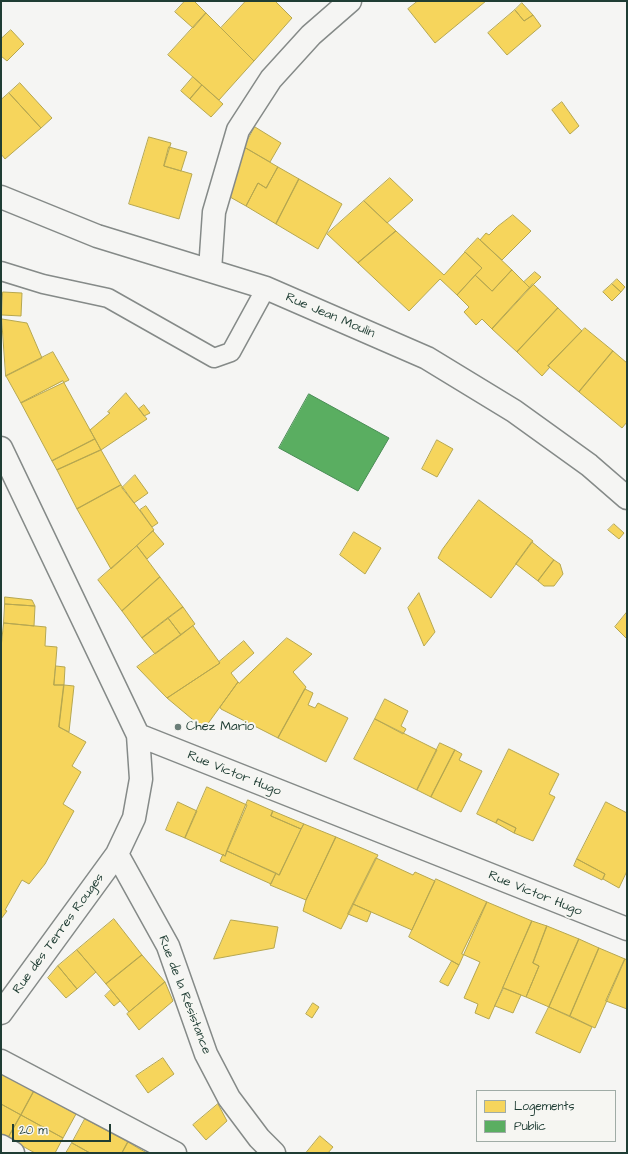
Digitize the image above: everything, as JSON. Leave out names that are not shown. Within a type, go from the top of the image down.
[{"type":"street","points":[[210,270],[214,212],[238,130],[271,79],[311,35],[350,1]]},
{"type":"street","name":"Rue Jean Moulin","points":[[1,197],[97,236],[266,288],[427,358],[514,411],[589,465],[627,498]]},
{"type":"street","points":[[1,448],[138,735],[141,779],[134,818],[117,854]]},
{"type":"street","name":"Rue Victor Hugo","points":[[138,735],[627,929]]},
{"type":"street","name":"Rue des Terres Rouges","points":[[1,1013],[117,854]]},
{"type":"street","name":"Rue de la Résistance","points":[[117,854],[168,946],[206,1054],[226,1092],[259,1138],[274,1153]]},
{"type":"street","points":[[1,1062],[175,1153]]},
{"type":"street","points":[[1,1146],[13,1153]]},
{"type":"lane","points":[[1,271],[43,284],[108,298],[214,358],[231,352],[266,288]]},
{"type":"building: Logements","points":[[185,1],[194,1],[206,13],[193,28],[175,12]]},
{"type":"building: Logements","points":[[246,1],[275,1],[292,18],[254,61],[221,28]]},
{"type":"building: Logements","points":[[418,1],[486,1],[435,43],[408,9]]},
{"type":"building: Logements","points":[[522,3],[533,15],[524,21],[515,10]]},
{"type":"building: Logements","points":[[515,10],[524,21],[533,15],[541,26],[507,55],[488,33]]},
{"type":"building: Logements","points":[[206,13],[254,61],[219,100],[168,55]]},
{"type":"building: Logements","points":[[11,30],[24,44],[7,61],[1,56],[1,39]]},
{"type":"building: Logements","points":[[193,77],[202,85],[190,99],[181,91]]},
{"type":"building: Logements","points":[[20,83],[52,118],[41,128],[9,93]]},
{"type":"building: Logements","points":[[202,85],[223,104],[211,117],[190,99]]},
{"type":"building: Logements","points":[[9,93],[41,128],[5,159],[1,154],[1,100]]},
{"type":"building: Logements","points":[[562,102],[579,126],[570,134],[552,110]]},
{"type":"building: Logements","points":[[255,127],[281,143],[270,162],[244,147]]},
{"type":"building: Logements","points":[[149,137],[171,143],[164,166],[192,174],[179,219],[129,204]]},
{"type":"building: Logements","points":[[169,147],[187,152],[181,171],[164,166]]},
{"type":"building: Logements","points":[[244,147],[278,167],[266,188],[258,183],[246,206],[230,197]]},
{"type":"building: Logements","points":[[278,167],[299,179],[276,224],[246,206],[258,183],[266,188]]},
{"type":"building: Logements","points":[[390,178],[413,200],[387,223],[364,201]]},
{"type":"building: Logements","points":[[299,179],[342,204],[318,249],[276,224]]},
{"type":"building: Logements","points":[[364,201],[396,231],[358,263],[327,234]]},
{"type":"building: Logements","points":[[513,215],[531,231],[502,260],[480,240],[486,233],[489,235]]},
{"type":"building: Logements","points":[[396,231],[444,275],[465,252],[482,268],[457,295],[440,279],[409,311],[358,263]]},
{"type":"building: Logements","points":[[478,238],[512,270],[492,291],[475,275],[482,268],[465,252]]},
{"type":"building: Logements","points":[[512,270],[530,288],[492,329],[482,319],[476,325],[464,312],[469,307],[457,295],[475,275],[492,291]]},
{"type":"building: Logements","points":[[535,272],[541,277],[530,288],[524,282]]},
{"type":"building: Logements","points":[[617,279],[625,287],[621,292],[612,284]]},
{"type":"building: Logements","points":[[533,284],[558,308],[517,352],[492,329]]},
{"type":"building: Logements","points":[[612,284],[621,292],[612,301],[603,292]]},
{"type":"building: Logements","points":[[3,292],[22,293],[21,316],[2,315]]},
{"type":"building: Logements","points":[[558,308],[582,331],[548,366],[550,367],[542,376],[517,352]]},
{"type":"building: Logements","points":[[2,319],[27,323],[42,358],[6,376]]},
{"type":"building: Logements","points":[[585,328],[613,351],[579,392],[548,366]]},
{"type":"building: Logements","points":[[613,351],[627,363],[627,422],[622,428],[579,392]]},
{"type":"building: Logements","points":[[53,352],[69,380],[21,403],[6,376]]},
{"type":"building: Logements","points":[[63,381],[95,439],[52,461],[21,403]]},
{"type":"building: Logements","points":[[126,393],[147,419],[101,450],[90,430],[110,413],[108,412]]},
{"type":"building: Logements","points":[[144,405],[150,413],[144,416],[139,409]]},
{"type":"building: Logements","points":[[95,439],[101,450],[57,470],[52,461]]},
{"type":"building: Logements","points":[[437,440],[453,449],[437,477],[422,469]]},
{"type":"building: Logements","points":[[101,450],[121,485],[77,509],[57,470]]},
{"type":"building: Logements","points":[[135,475],[148,493],[134,503],[122,488]]},
{"type":"building: Logements","points":[[121,485],[154,530],[111,569],[77,509]]},
{"type":"building: Logements","points":[[479,500],[533,541],[491,598],[438,558],[442,550]]},
{"type":"building: Logements","points":[[146,506],[158,523],[152,527],[140,510]]},
{"type":"building: Logements","points":[[614,524],[624,533],[619,539],[608,530]]},
{"type":"building: Logements","points":[[153,531],[164,544],[147,559],[137,546]]},
{"type":"building: Logements","points":[[354,532],[381,548],[365,574],[340,555]]},
{"type":"building: Logements","points":[[532,542],[554,560],[538,581],[516,564]]},
{"type":"building: Logements","points":[[137,546],[160,577],[122,611],[98,580]]},
{"type":"building: Logements","points":[[554,560],[560,564],[563,574],[554,586],[544,586],[538,581]]},
{"type":"building: Logements","points":[[160,577],[183,607],[142,638],[122,611]]},
{"type":"building: Logements","points":[[419,593],[435,632],[424,646],[408,608]]},
{"type":"building: Logements","points":[[5,597],[32,600],[35,606],[5,604]]},
{"type":"building: Logements","points":[[5,604],[35,606],[34,626],[4,623]]},
{"type":"building: Logements","points":[[183,607],[195,624],[181,635],[168,618]]},
{"type":"building: Logements","points":[[627,612],[627,639],[615,627]]},
{"type":"building: Logements","points":[[168,618],[181,635],[155,654],[142,638]]},
{"type":"building: Logements","points":[[4,623],[46,627],[45,646],[57,647],[54,685],[64,685],[59,727],[86,742],[72,766],[81,772],[63,804],[74,811],[45,864],[29,884],[22,880],[5,910],[7,911],[1,919],[1,648]]},
{"type":"building: Logements","points":[[193,626],[220,663],[167,698],[137,667]]},
{"type":"building: Logements","points":[[287,638],[312,654],[293,672],[306,687],[278,738],[221,709],[220,707],[238,682],[239,683]]},
{"type":"building: Logements","points":[[244,641],[254,653],[231,673],[238,682],[204,729],[167,698],[220,663],[219,662]]},
{"type":"building: Logements","points":[[56,666],[65,667],[64,685],[54,685]]},
{"type":"building: Logements","points":[[64,685],[74,686],[69,732],[59,727]]},
{"type":"building: Logements","points":[[305,689],[313,693],[308,705],[315,708],[318,703],[348,718],[326,762],[278,738]]},
{"type":"building: Logements","points":[[385,699],[408,711],[401,726],[406,729],[403,734],[375,719]]},
{"type":"building: Logements","points":[[375,719],[437,750],[417,790],[354,759]]},
{"type":"building: Logements","points":[[440,743],[455,750],[431,797],[417,790]]},
{"type":"building: Logements","points":[[509,749],[559,774],[549,794],[555,797],[533,841],[514,833],[516,828],[498,819],[496,823],[477,814]]},
{"type":"building: Logements","points":[[455,750],[462,754],[459,760],[482,771],[461,812],[431,797]]},
{"type":"building: Logements","points":[[207,787],[247,805],[225,856],[185,838]]},
{"type":"building: Logements","points":[[248,800],[273,811],[271,816],[301,829],[279,875],[227,851]]},
{"type":"building: Logements","points":[[178,802],[197,811],[185,838],[166,830]]},
{"type":"building: Logements","points":[[606,802],[627,813],[627,871],[619,888],[603,879],[605,874],[577,859]]},
{"type":"building: Logements","points":[[273,811],[304,824],[301,829],[271,816]]},
{"type":"building: Logements","points":[[498,819],[516,828],[514,833],[496,823]]},
{"type":"building: Logements","points":[[304,824],[336,837],[306,900],[270,885],[276,873],[279,875]]},
{"type":"building: Logements","points":[[336,837],[378,855],[341,929],[303,911],[306,900]]},
{"type":"building: Logements","points":[[227,851],[276,873],[271,884],[220,861],[223,854],[225,856]]},
{"type":"building: Logements","points":[[376,858],[413,875],[415,872],[435,881],[412,930],[353,904]]},
{"type":"building: Logements","points":[[577,859],[605,874],[602,880],[574,866]]},
{"type":"building: Logements","points":[[436,879],[487,902],[459,965],[409,937]]},
{"type":"building: Logements","points":[[487,902],[532,921],[489,1019],[475,1013],[478,1004],[464,998],[480,962],[462,954]]},
{"type":"building: Logements","points":[[353,904],[371,912],[367,922],[348,914]]},
{"type":"building: Logements","points":[[114,919],[142,955],[106,984],[77,950]]},
{"type":"building: Logements","points":[[231,920],[278,927],[274,948],[214,959]]},
{"type":"building: Logements","points":[[532,921],[547,926],[533,963],[539,966],[526,997],[503,988]]},
{"type":"building: Logements","points":[[547,926],[579,939],[549,1007],[526,997],[539,966],[533,963]]},
{"type":"building: Logements","points":[[579,939],[599,948],[570,1016],[549,1007]]},
{"type":"building: Logements","points":[[599,948],[625,959],[595,1028],[570,1016]]},
{"type":"building: Logements","points":[[77,950],[96,972],[77,989],[58,966]]},
{"type":"building: Logements","points":[[142,955],[165,982],[129,1012],[106,984]]},
{"type":"building: Logements","points":[[625,959],[627,960],[627,1009],[606,1001]]},
{"type":"building: Logements","points":[[452,961],[459,965],[448,986],[440,982]]},
{"type":"building: Logements","points":[[58,966],[77,989],[66,998],[48,978]]},
{"type":"building: Logements","points":[[165,982],[173,1001],[139,1030],[127,1014]]},
{"type":"building: Logements","points":[[504,988],[521,995],[513,1013],[495,1006]]},
{"type":"building: Logements","points":[[111,990],[120,1001],[114,1006],[105,996]]},
{"type":"building: Logements","points":[[313,1003],[319,1007],[312,1018],[306,1014]]},
{"type":"building: Logements","points":[[549,1007],[592,1027],[580,1053],[536,1033]]},
{"type":"building: Logements","points":[[163,1058],[174,1074],[148,1093],[136,1076]]},
{"type":"building: Logements","points":[[1,1073],[34,1091],[21,1115],[1,1104]]},
{"type":"building: Logements","points":[[34,1091],[76,1114],[63,1138],[21,1115]]},
{"type":"building: Logements","points":[[1,1104],[21,1115],[8,1138],[1,1135]]},
{"type":"building: Logements","points":[[218,1104],[227,1121],[206,1140],[193,1125]]},
{"type":"building: Logements","points":[[21,1115],[63,1138],[55,1153],[35,1153],[8,1138]]},
{"type":"building: Logements","points":[[85,1119],[128,1142],[122,1153],[90,1153],[72,1143]]},
{"type":"building: Logements","points":[[320,1136],[333,1147],[328,1153],[306,1153]]},
{"type":"building: Logements","points":[[128,1142],[138,1148],[147,1153],[122,1153]]},
{"type":"building: Logements","points":[[72,1143],[90,1153],[66,1153]]},
{"type":"building: Public","points":[[309,394],[389,438],[358,491],[279,448]]},
{"type":"place","name":"Chez Mario","points":[[178,727]]}]
